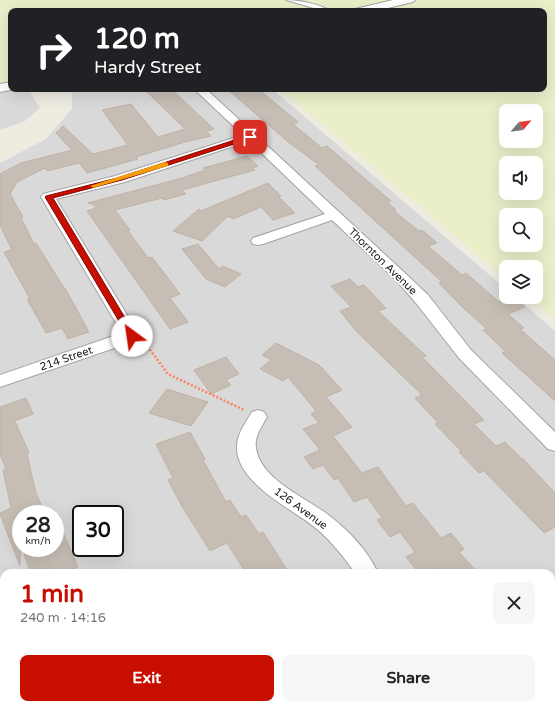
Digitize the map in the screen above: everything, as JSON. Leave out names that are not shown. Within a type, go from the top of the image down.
[{"type":"street","points":[[373,8],[409,0]]},
{"type":"street","name":"Thornton Avenue","points":[[203,92],[402,277],[432,310],[473,364],[555,444]]},
{"type":"street","points":[[132,336],[48,197],[120,179],[250,137]]},
{"type":"street","points":[[258,241],[335,215]]},
{"type":"street","name":"214 Street","points":[[0,381],[132,336]]},
{"type":"street","name":"126 Avenue","points":[[258,417],[246,443],[248,456],[258,473],[279,493],[332,530],[352,550],[364,569]]},
{"type":"lane","points":[[288,0],[322,8]]},
{"type":"lane","points":[[301,4],[318,0]]},
{"type":"path","points":[[132,336],[148,347],[168,374],[258,417]]},
{"type":"shaded area","points":[[8,91],[30,92],[40,108],[25,121],[0,130],[0,93]]},
{"type":"shaded area","points":[[72,92],[276,92],[499,283],[499,304],[524,304],[555,331],[555,569],[0,569],[0,163],[46,139],[72,109]]},
{"type":"green space","points":[[0,0],[555,0],[555,320],[536,304],[543,304],[543,260],[499,260],[499,273],[284,92],[547,92],[547,8],[8,8],[8,87],[0,88]]},
{"type":"building","points":[[147,92],[174,92],[214,129],[206,131],[211,136],[185,142],[136,157],[138,159],[87,173],[79,163],[47,171],[45,168],[17,182],[10,194],[23,217],[21,218],[34,244],[36,243],[65,288],[89,332],[68,339],[62,328],[46,333],[27,299],[30,299],[4,252],[12,250],[0,225],[0,174],[21,163],[72,150],[56,133],[63,126],[93,154],[128,145],[102,110],[131,104],[158,137],[185,129]]},
{"type":"building","points":[[230,92],[262,92],[298,122],[293,124],[322,148],[327,146],[391,201],[387,202],[396,210],[394,211],[419,231],[422,230],[437,243],[428,246],[462,275],[466,273],[499,302],[499,304],[522,304],[525,307],[508,314],[524,328],[520,329],[555,360],[555,401],[502,353],[505,351],[483,330],[487,329],[462,307],[439,283],[442,282],[315,166],[319,165],[287,141]]},
{"type":"building","points":[[247,156],[258,166],[253,168],[255,170],[182,190],[186,194],[164,200],[162,198],[115,210],[148,258],[152,257],[180,294],[170,298],[188,322],[170,329],[87,211],[96,208],[93,204],[88,203],[182,178],[205,170],[203,168]]},
{"type":"building","points":[[268,183],[295,213],[273,220],[261,207],[233,219],[228,216],[202,241],[173,231],[199,209],[201,211]]},
{"type":"building","points":[[198,244],[219,269],[223,266],[241,274],[225,287],[206,279],[182,249]]},
{"type":"building","points":[[350,279],[358,287],[364,285],[386,308],[378,311],[426,356],[422,357],[484,420],[474,424],[496,446],[505,442],[555,493],[555,527],[544,533],[484,471],[479,473],[459,452],[461,451],[435,424],[438,423],[415,398],[422,395],[357,332],[340,311],[351,307],[331,286]]},
{"type":"building","points":[[276,343],[319,365],[342,390],[326,397],[352,427],[333,436],[362,473],[378,467],[406,506],[413,503],[441,538],[451,533],[464,549],[459,552],[474,569],[416,569],[406,557],[415,552],[400,532],[390,537],[377,520],[382,518],[367,497],[354,502],[338,478],[334,480],[323,465],[313,469],[304,457],[320,450],[303,429],[319,423],[311,414],[316,411],[288,377],[283,381],[260,369],[271,360],[262,355]]},
{"type":"building","points":[[226,357],[239,374],[226,380],[231,385],[211,394],[194,370]]},
{"type":"building","points":[[167,389],[208,402],[191,426],[149,413]]},
{"type":"building","points":[[26,398],[33,414],[15,421],[29,453],[27,454],[36,493],[41,505],[12,505],[12,545],[0,514],[11,508],[3,470],[6,469],[0,454],[0,407]]},
{"type":"building","points":[[190,432],[205,459],[203,460],[226,502],[230,500],[241,517],[246,515],[259,534],[263,532],[286,569],[243,569],[227,543],[210,551],[183,508],[168,480],[173,478],[156,444]]},
{"type":"building","points":[[64,535],[72,553],[72,557],[74,557],[78,567],[73,569],[30,569],[25,557],[64,557]]},
{"type":"building","points":[[17,557],[20,557],[20,566]]},
{"type":"slow traffic","points":[[94,186],[165,164]]},
{"type":"route","points":[[132,336],[48,197],[120,179],[250,137]]}]
